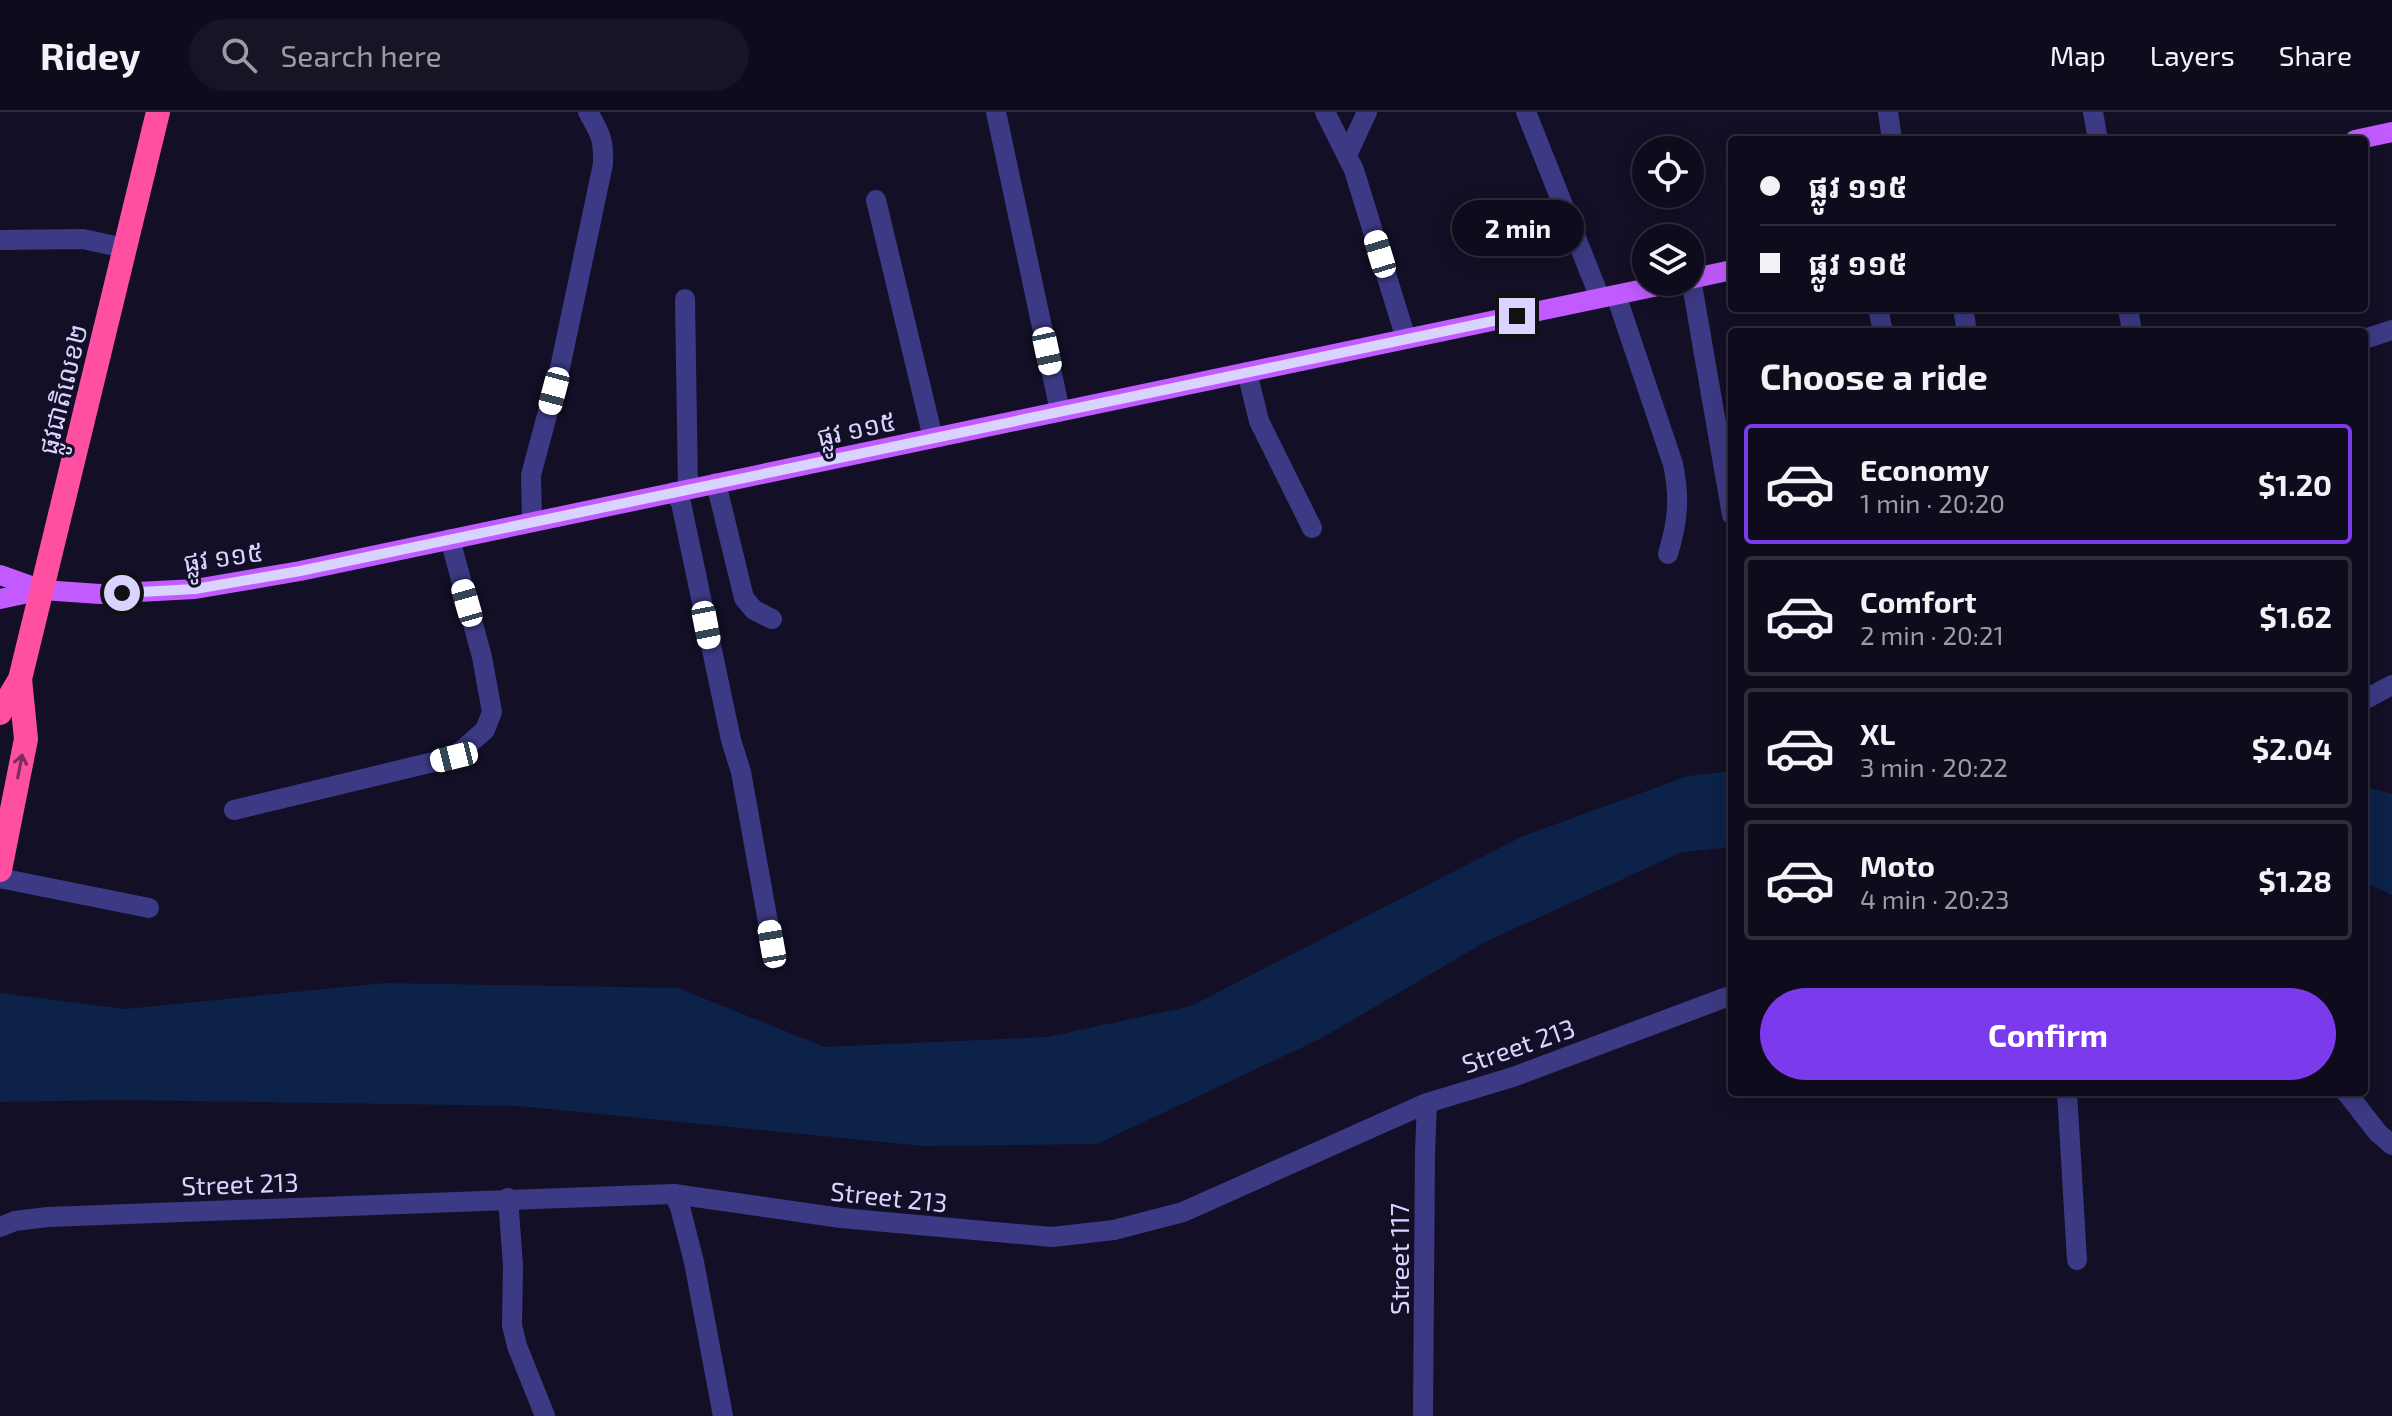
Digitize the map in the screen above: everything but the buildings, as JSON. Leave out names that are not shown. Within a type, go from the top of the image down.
[{"type":"highway","name":"ផ្លូវជាតិលេខ២","points":[[0,713],[20,679],[158,112]]},
{"type":"highway","name":"ផ្លូវជាតិលេខ២","points":[[0,870],[26,739],[20,679]]},
{"type":"main road","points":[[2368,137],[2392,132]]},
{"type":"main road","name":"ផ្លូវ ១១៥","points":[[1704,276],[1728,271]]},
{"type":"main road","name":"ផ្លូវ ១១៥","points":[[42,590],[100,594],[195,589],[300,571],[1632,291]]},
{"type":"main road","points":[[0,575],[42,590]]},
{"type":"main road","points":[[0,599],[42,590]]},
{"type":"street","points":[[532,522],[531,475],[561,363],[603,164],[604,143],[588,112]]},
{"type":"street","points":[[996,112],[1060,411]]},
{"type":"street","points":[[1325,112],[1348,153],[1406,339]]},
{"type":"street","points":[[1348,153],[1367,112]]},
{"type":"street","points":[[1526,112],[1608,296],[1673,464],[1678,486],[1677,523],[1668,554]]},
{"type":"street","points":[[1888,112],[1891,136]]},
{"type":"street","points":[[2093,112],[2097,136]]},
{"type":"street","points":[[876,200],[933,438]]},
{"type":"street","points":[[0,240],[83,239],[124,248]]},
{"type":"street","points":[[1689,296],[1728,495]]},
{"type":"street","points":[[685,299],[681,503],[731,740],[741,772],[772,944]]},
{"type":"street","points":[[2368,338],[2392,330]]},
{"type":"street","points":[[1247,372],[1259,421],[1312,528]]},
{"type":"street","points":[[716,483],[744,598],[754,610],[772,619]]},
{"type":"street","points":[[234,810],[454,757],[485,730],[492,712],[482,657],[450,539]]},
{"type":"street","points":[[2368,698],[2392,685]]},
{"type":"street","points":[[0,878],[149,908]]},
{"type":"street","name":"Street 213","points":[[0,1227],[15,1221],[48,1217],[674,1194],[841,1218],[1052,1237],[1114,1230],[1183,1212],[1427,1103],[1513,1077],[1728,996]]},
{"type":"street","points":[[2067,1096],[2077,1260]]},
{"type":"street","points":[[2349,1096],[2378,1133],[2392,1145]]},
{"type":"street","name":"Street 117","points":[[1423,1416],[1427,1103]]},
{"type":"street","points":[[674,1194],[694,1262],[723,1416]]},
{"type":"street","points":[[508,1198],[513,1265],[512,1325],[517,1346],[545,1416]]},
{"type":"water","points":[[1728,771],[1728,847],[1682,852],[1485,942],[1322,1038],[1097,1144],[923,1146],[519,1106],[116,1100],[0,1102],[0,993],[125,1009],[385,983],[678,988],[825,1047],[1047,1037],[1191,1006],[1523,836],[1688,776]]},
{"type":"water","points":[[2368,787],[2392,794],[2392,895],[2368,884]]},
{"type":"route","points":[[122,593],[195,589],[300,571],[1517,316]]}]
